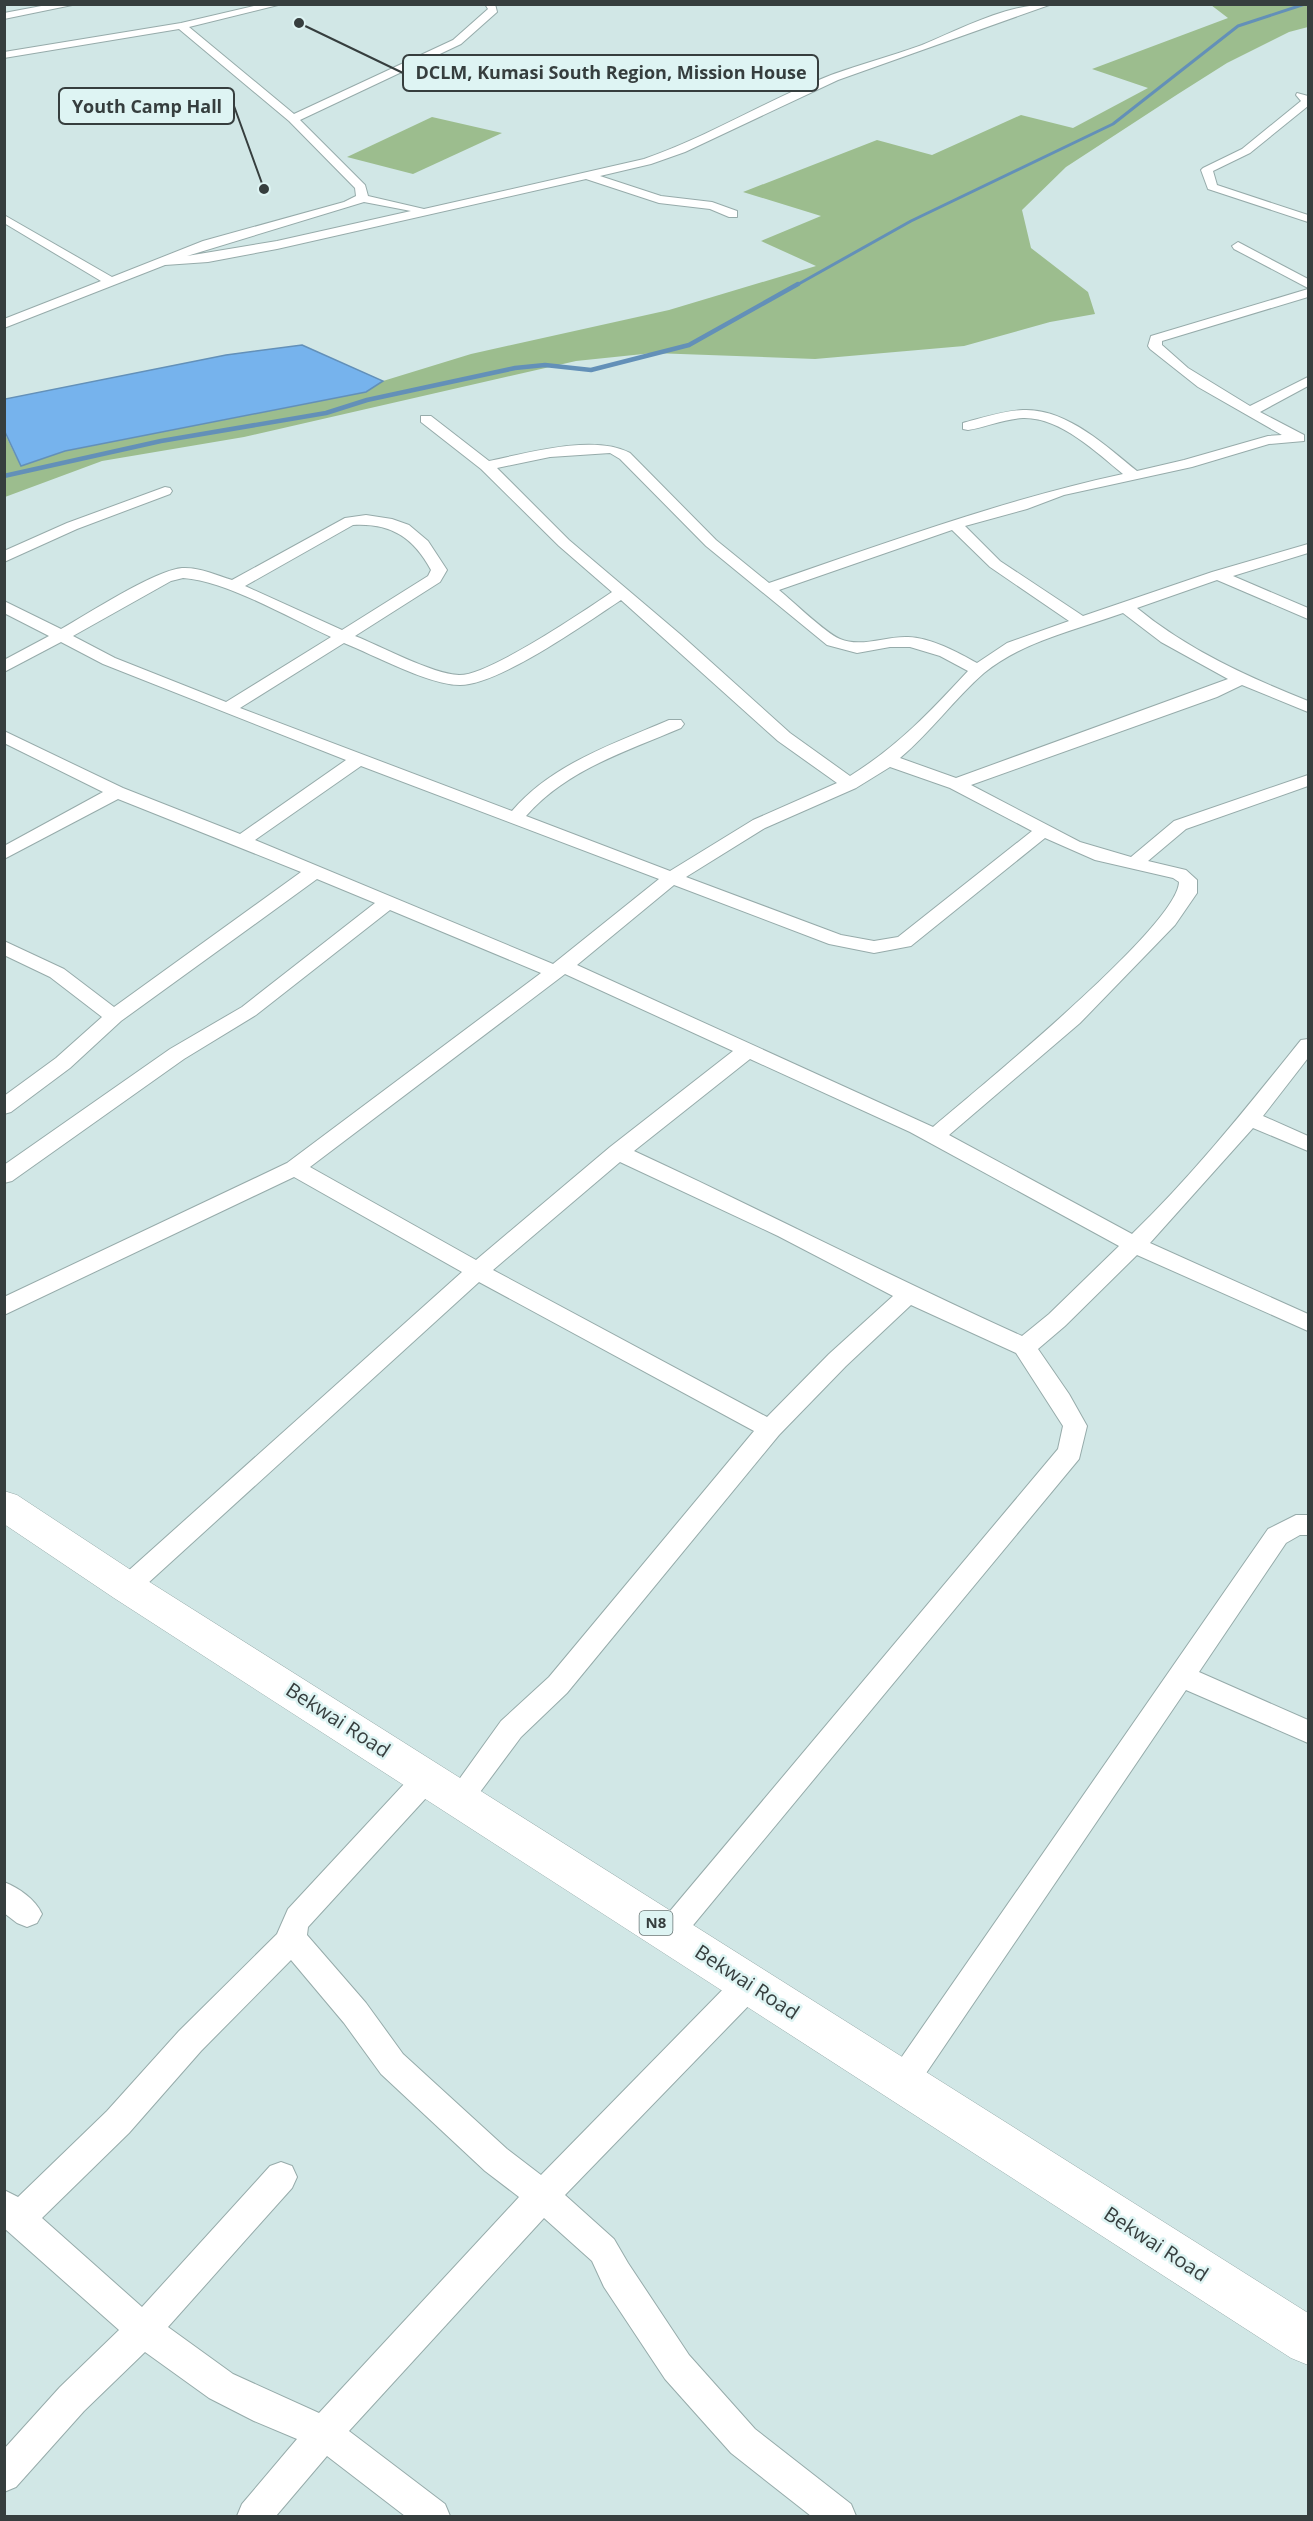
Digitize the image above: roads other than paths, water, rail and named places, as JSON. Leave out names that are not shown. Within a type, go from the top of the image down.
[{"type":"highway","name":"Bekwai Road","points":[[8,1511],[1308,2341]]},
{"type":"street","points":[[4,16],[72,4]]},
{"type":"street","points":[[4,55],[181,26],[251,7],[277,4]]},
{"type":"street","points":[[293,119],[464,38],[493,10],[490,4]]},
{"type":"street","points":[[167,262],[278,245],[502,196],[584,174],[647,162],[681,150],[834,78],[902,56],[994,20],[1047,4]]},
{"type":"street","points":[[181,26],[293,119],[361,187],[362,198]]},
{"type":"street","points":[[1301,95],[1308,101],[1287,120],[1246,151],[1207,170],[1212,187],[1267,203],[1308,219]]},
{"type":"street","points":[[584,174],[659,199],[712,206],[733,214]]},
{"type":"street","points":[[4,324],[167,262],[207,244],[348,205],[362,198],[426,211]]},
{"type":"street","points":[[4,218],[113,283]]},
{"type":"street","points":[[1238,246],[1308,284]]},
{"type":"street","points":[[1304,440],[1276,426],[1182,369],[1155,346],[1156,339],[1308,293]]},
{"type":"street","points":[[1251,411],[1308,381]]},
{"type":"street","points":[[968,426],[1022,414],[1039,415],[1070,430],[1135,476]]},
{"type":"street","points":[[426,419],[486,466],[564,543],[784,736],[850,784]]},
{"type":"street","points":[[1268,440],[1276,426]]},
{"type":"street","points":[[766,589],[955,524],[1022,506],[1059,492],[1135,476],[1268,440],[1304,440]]},
{"type":"street","points":[[486,466],[549,453],[612,449],[626,456],[648,482],[711,543],[834,642],[857,648],[890,642],[918,644],[946,653],[978,670]]},
{"type":"street","points":[[4,556],[72,526],[165,491]]},
{"type":"street","points":[[227,709],[434,579],[439,570],[420,541],[403,526],[383,520],[350,521],[233,586]]},
{"type":"street","points":[[955,524],[995,564],[1081,622]]},
{"type":"street","points":[[4,1307],[295,1168],[559,969],[673,877],[759,824],[850,784],[888,760],[920,733],[978,670],[1013,646],[1218,575],[1304,553]]},
{"type":"street","points":[[4,667],[165,579],[182,573],[197,574],[233,586],[342,636],[441,677],[459,680],[479,678],[560,633],[622,593]]},
{"type":"street","points":[[1218,575],[1308,614]]},
{"type":"street","points":[[4,606],[110,661],[227,709],[836,940],[874,947],[904,942],[1044,830]]},
{"type":"street","points":[[1125,608],[1170,641],[1239,680],[1308,707]]},
{"type":"street","points":[[956,784],[1211,693],[1239,680]]},
{"type":"street","points":[[516,817],[527,802],[551,784],[586,764],[675,724]]},
{"type":"street","points":[[4,736],[117,792],[242,841],[387,903],[559,969],[747,1051],[934,1137],[1136,1245],[1308,1323]]},
{"type":"street","points":[[242,841],[360,758]]},
{"type":"street","points":[[888,760],[956,784],[1074,846],[1179,874],[1188,880],[1188,892],[1168,921],[1073,1019],[934,1137]]},
{"type":"street","points":[[1135,863],[1180,825],[1308,780]]},
{"type":"street","points":[[4,854],[117,792]]},
{"type":"street","points":[[4,1107],[63,1063],[114,1017],[314,872]]},
{"type":"street","points":[[4,1176],[177,1054],[249,1011],[387,903]]},
{"type":"street","points":[[4,947],[57,973],[114,1017]]},
{"type":"street","points":[[1024,1347],[1057,1320],[1165,1215],[1250,1118],[1308,1045]]},
{"type":"street","points":[[128,1587],[477,1270],[618,1152],[747,1051]]},
{"type":"street","points":[[1250,1118],[1308,1144]]},
{"type":"street","points":[[618,1152],[786,1231],[909,1295],[1024,1347],[1061,1400],[1075,1426],[1070,1452],[670,1932]]},
{"type":"street","points":[[295,1168],[770,1429]]},
{"type":"street","points":[[839,2517],[743,2441],[677,2367],[616,2276],[603,2250],[542,2195],[496,2160],[392,2064],[355,2013],[292,1939],[292,1929],[298,1918],[558,1685],[770,1429],[806,1389],[880,1319],[909,1295]]},
{"type":"street","points":[[903,2081],[1277,1536],[1296,1525],[1308,1525]]},
{"type":"street","points":[[1181,1676],[1308,1732]]},
{"type":"street","points":[[4,1895],[27,1914]]},
{"type":"street","points":[[292,1939],[190,2041],[118,2122],[12,2211],[142,2330],[221,2386],[266,2409],[323,2432],[428,2515]]},
{"type":"street","points":[[254,2517],[323,2432],[542,2195],[748,1985]]},
{"type":"street","points":[[4,2475],[72,2399],[142,2330],[281,2177]]},
{"type":"water","points":[[302,345],[383,381],[366,392],[65,451],[21,466],[5,432],[5,399],[226,355]]},
{"type":"waterway","points":[[795,286],[911,221],[1113,124],[1238,26],[1305,4]]},
{"type":"waterway","points":[[4,476],[161,441],[326,413],[367,400],[515,368],[545,365],[591,370],[689,345],[798,284]]},
{"type":"place","name":"DCLM, Kumasi South Region, Mission House","points":[[299,23]]},
{"type":"place","name":"Youth Camp Hall","points":[[264,189]]}]
